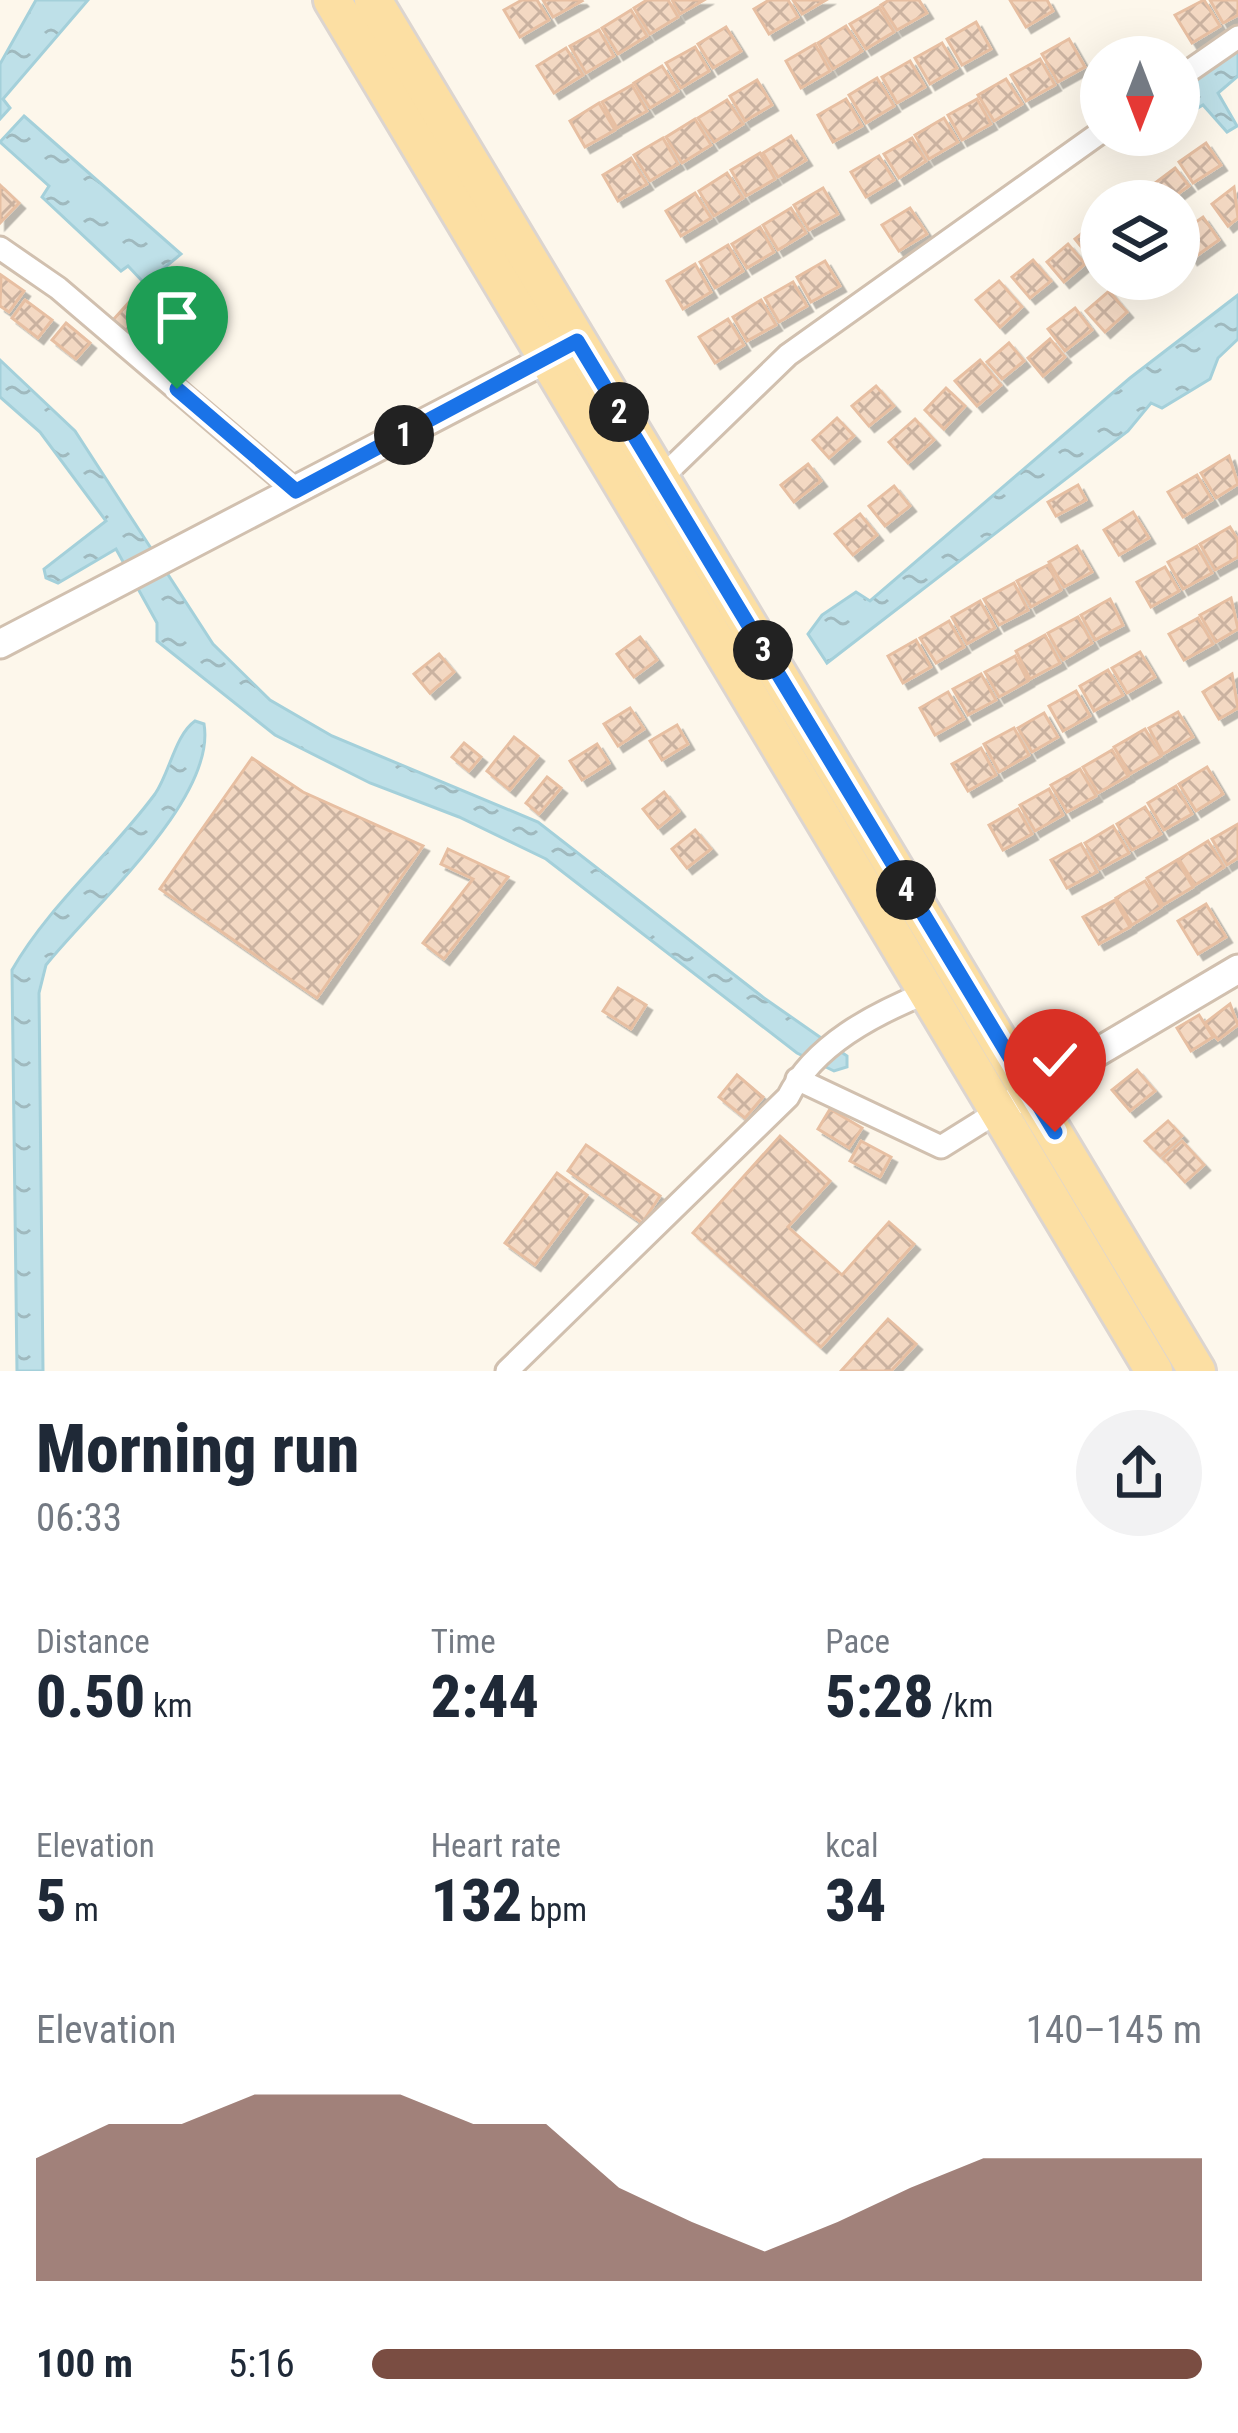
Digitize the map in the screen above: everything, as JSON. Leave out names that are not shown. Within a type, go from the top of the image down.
[{"type":"main road","points":[[332,0],[562,351],[661,479],[1007,1059],[1032,1090],[1196,1371]]},
{"type":"main road","points":[[373,0],[562,351],[926,993],[1154,1371]]},
{"type":"street","points":[[1200,63],[1238,37]]},
{"type":"street","points":[[661,479],[788,355],[1080,147]]},
{"type":"street","points":[[0,248],[58,288],[296,491]]},
{"type":"street","points":[[0,644],[562,351]]},
{"type":"street","points":[[797,1079],[940,1147],[1238,969]]},
{"type":"street","points":[[507,1371],[788,1097],[797,1079],[856,1028],[926,993]]},
{"type":"water","points":[[36,0],[88,0],[3,99],[10,108],[0,119],[0,64]]},
{"type":"water","points":[[1238,47],[1238,76],[1218,93],[1237,126],[1227,132],[1200,107],[1200,74]]},
{"type":"water","points":[[24,116],[181,254],[145,284],[128,266],[121,271],[42,197],[49,186],[0,142]]},
{"type":"water","points":[[1238,295],[1238,339],[1218,358],[1210,379],[1162,408],[1151,403],[1128,431],[827,663],[808,634],[822,615],[856,592],[870,601],[1130,378]]},
{"type":"water","points":[[0,360],[75,431],[213,644],[270,700],[332,736],[538,822],[764,998],[847,1056],[847,1067],[834,1071],[797,1053],[546,859],[459,817],[370,783],[275,735],[157,641],[157,623],[116,549],[58,583],[46,578],[44,569],[106,521],[40,432],[0,397]]},
{"type":"water","points":[[195,721],[204,724],[203,754],[171,818],[46,965],[39,993],[43,1371],[17,1371],[12,970],[44,924],[155,794],[182,735]]},
{"type":"building","points":[[522,0],[537,0],[549,20],[520,37],[504,10]]},
{"type":"building","points":[[543,0],[581,0],[582,1],[553,17]]},
{"type":"building","points":[[647,0],[668,0],[678,17],[650,34],[634,8]]},
{"type":"building","points":[[672,0],[704,0],[680,14]]},
{"type":"building","points":[[769,0],[788,0],[798,17],[769,34],[754,9]]},
{"type":"building","points":[[793,0],[826,0],[802,14]]},
{"type":"building","points":[[889,0],[919,0],[927,13],[897,30],[881,5]]},
{"type":"building","points":[[1010,0],[1047,0],[1053,11],[1026,27]]},
{"type":"building","points":[[1204,0],[1220,26],[1200,38],[1188,36],[1175,15]]},
{"type":"building","points":[[1210,0],[1238,0],[1238,15],[1223,23]]},
{"type":"building","points":[[879,7],[894,32],[866,49],[850,24]]},
{"type":"building","points":[[631,10],[647,36],[618,54],[602,28]]},
{"type":"building","points":[[976,22],[991,49],[962,65],[947,39]]},
{"type":"building","points":[[846,26],[862,51],[833,69],[818,43]]},
{"type":"building","points":[[726,27],[741,51],[713,68],[698,44]]},
{"type":"building","points":[[599,30],[614,56],[586,73],[570,46]]},
{"type":"building","points":[[1069,39],[1080,58],[1080,70],[1058,82],[1042,54]]},
{"type":"building","points":[[942,43],[957,68],[930,84],[915,58]]},
{"type":"building","points":[[815,44],[830,71],[801,88],[786,61]]},
{"type":"building","points":[[695,47],[709,71],[681,88],[666,63]]},
{"type":"building","points":[[566,48],[583,75],[554,93],[537,66]]},
{"type":"building","points":[[1040,59],[1055,85],[1026,101],[1011,75]]},
{"type":"building","points":[[910,61],[925,87],[897,103],[882,77]]},
{"type":"building","points":[[662,66],[678,91],[650,108],[634,83]]},
{"type":"building","points":[[877,78],[894,106],[866,123],[849,95]]},
{"type":"building","points":[[1006,79],[1022,104],[994,121],[978,95]]},
{"type":"building","points":[[757,80],[772,105],[745,121],[730,96]]},
{"type":"building","points":[[632,85],[647,111],[617,128],[602,102]]},
{"type":"building","points":[[846,99],[862,126],[833,142],[818,115]]},
{"type":"building","points":[[977,99],[991,124],[962,140],[948,115]]},
{"type":"building","points":[[727,100],[743,124],[714,142],[698,118]]},
{"type":"building","points":[[599,103],[615,130],[585,147],[570,121]]},
{"type":"building","points":[[944,118],[958,142],[929,159],[915,135]]},
{"type":"building","points":[[695,119],[711,145],[682,163],[666,137]]},
{"type":"building","points":[[791,136],[806,160],[778,177],[763,153]]},
{"type":"building","points":[[663,138],[678,164],[650,181],[634,155]]},
{"type":"building","points":[[912,138],[926,161],[899,178],[884,154]]},
{"type":"building","points":[[1206,143],[1221,165],[1191,180],[1179,162],[1200,156],[1200,147]]},
{"type":"building","points":[[760,153],[775,179],[746,196],[731,170]]},
{"type":"building","points":[[879,156],[894,180],[866,197],[851,172]]},
{"type":"building","points":[[631,158],[647,184],[618,201],[603,175]]},
{"type":"building","points":[[1175,168],[1184,180],[1159,180]]},
{"type":"building","points":[[727,173],[743,198],[714,216],[699,191]]},
{"type":"building","points":[[0,185],[19,203],[0,223]]},
{"type":"building","points":[[1234,187],[1238,218],[1228,226],[1212,204]]},
{"type":"building","points":[[823,188],[838,214],[809,230],[794,205]]},
{"type":"building","points":[[695,193],[711,218],[681,236],[666,211]]},
{"type":"building","points":[[791,208],[806,233],[778,250],[763,225]]},
{"type":"building","points":[[910,208],[927,234],[899,251],[882,225]]},
{"type":"building","points":[[1203,217],[1219,240],[1200,253]]},
{"type":"building","points":[[760,227],[774,252],[747,268],[732,244]]},
{"type":"building","points":[[1068,244],[1080,258],[1080,268],[1064,282],[1047,262]]},
{"type":"building","points":[[728,245],[743,271],[715,288],[700,262]]},
{"type":"building","points":[[1033,260],[1051,281],[1030,298],[1012,277]]},
{"type":"building","points":[[825,261],[840,286],[811,302],[797,277]]},
{"type":"building","points":[[695,264],[711,292],[683,309],[667,281]]},
{"type":"building","points":[[1,275],[24,291],[9,312],[0,306]]},
{"type":"building","points":[[999,281],[1022,307],[1000,327],[976,300]]},
{"type":"building","points":[[793,282],[807,306],[779,322],[765,298]]},
{"type":"building","points":[[25,300],[52,320],[38,338],[12,318]]},
{"type":"building","points":[[131,300],[154,319],[136,341],[112,321]]},
{"type":"building","points":[[761,300],[776,325],[747,341],[733,317]]},
{"type":"building","points":[[1099,300],[1117,300],[1127,312],[1105,332],[1086,311]]},
{"type":"building","points":[[1075,308],[1092,330],[1065,351],[1048,329]]},
{"type":"building","points":[[728,319],[744,345],[715,363],[699,337]]},
{"type":"building","points":[[66,323],[90,343],[76,359],[52,340]]},
{"type":"building","points":[[160,330],[188,352],[171,374],[142,351]]},
{"type":"building","points":[[1050,339],[1065,357],[1043,376],[1028,358]]},
{"type":"building","points":[[1009,343],[1024,361],[1002,379],[987,362]]},
{"type":"building","points":[[980,360],[1001,385],[977,406],[955,381]]},
{"type":"building","points":[[876,386],[894,406],[869,426],[852,406]]},
{"type":"building","points":[[946,388],[965,406],[944,429],[925,410]]},
{"type":"building","points":[[837,418],[854,436],[829,458],[813,440]]},
{"type":"building","points":[[915,419],[934,440],[908,463],[889,442]]},
{"type":"building","points":[[1229,456],[1238,484],[1216,498],[1201,473]]},
{"type":"building","points":[[808,464],[821,481],[794,502],[781,485]]},
{"type":"building","points":[[1197,475],[1212,500],[1183,517],[1168,492]]},
{"type":"building","points":[[1078,485],[1086,500],[1056,516],[1048,502]]},
{"type":"building","points":[[894,486],[910,506],[885,526],[869,506]]},
{"type":"building","points":[[1133,512],[1149,538],[1119,555],[1104,530]]},
{"type":"building","points":[[860,514],[877,535],[853,555],[835,534]]},
{"type":"building","points":[[1230,527],[1238,540],[1238,557],[1215,570],[1200,544]]},
{"type":"building","points":[[1077,546],[1092,572],[1064,587],[1049,562]]},
{"type":"building","points":[[1197,546],[1212,573],[1183,589],[1168,562]]},
{"type":"building","points":[[1048,565],[1061,590],[1031,607],[1017,581]]},
{"type":"building","points":[[1165,567],[1179,591],[1151,607],[1137,582]]},
{"type":"building","points":[[1014,583],[1028,610],[999,625],[984,599]]},
{"type":"building","points":[[1231,598],[1238,629],[1216,642],[1200,615]]},
{"type":"building","points":[[1110,599],[1123,625],[1095,640],[1081,615]]},
{"type":"building","points":[[980,601],[995,628],[967,644],[952,617]]},
{"type":"building","points":[[1078,617],[1092,643],[1063,660],[1048,633]]},
{"type":"building","points":[[1198,618],[1213,644],[1184,660],[1169,634]]},
{"type":"building","points":[[949,621],[964,647],[936,663],[920,638]]},
{"type":"building","points":[[1045,635],[1060,663],[1030,679],[1016,651]]},
{"type":"building","points":[[640,637],[657,660],[634,677],[617,654]]},
{"type":"building","points":[[916,640],[931,667],[903,683],[888,656]]},
{"type":"building","points":[[1140,652],[1155,677],[1127,693],[1112,668]]},
{"type":"building","points":[[439,654],[454,672],[430,693],[414,674]]},
{"type":"building","points":[[1015,656],[1028,681],[999,697],[985,672]]},
{"type":"building","points":[[1108,670],[1123,695],[1094,711],[1080,686]]},
{"type":"building","points":[[981,674],[996,700],[968,715],[953,689]]},
{"type":"building","points":[[1232,674],[1238,708],[1219,719],[1203,692]]},
{"type":"building","points":[[1076,691],[1090,716],[1063,731],[1049,706]]},
{"type":"building","points":[[948,692],[964,719],[935,735],[920,708]]},
{"type":"building","points":[[630,708],[644,729],[618,746],[604,724]]},
{"type":"building","points":[[1178,712],[1193,737],[1163,754],[1149,728]]},
{"type":"building","points":[[1044,713],[1058,737],[1032,752],[1018,728]]},
{"type":"building","points":[[677,725],[688,744],[662,760],[650,741]]},
{"type":"building","points":[[1014,728],[1029,755],[999,772],[984,744]]},
{"type":"building","points":[[1145,729],[1161,756],[1130,774],[1114,747]]},
{"type":"building","points":[[514,737],[538,756],[510,790],[487,771]]},
{"type":"building","points":[[464,743],[481,757],[469,771],[452,757]]},
{"type":"building","points":[[597,744],[609,763],[582,780],[570,761]]},
{"type":"building","points":[[981,748],[996,775],[968,791],[952,764]]},
{"type":"building","points":[[1112,750],[1128,776],[1098,793],[1083,767]]},
{"type":"building","points":[[252,758],[303,792],[423,846],[317,998],[160,889]]},
{"type":"building","points":[[1207,767],[1223,794],[1196,811],[1179,784]]},
{"type":"building","points":[[1080,769],[1096,796],[1067,812],[1051,785]]},
{"type":"building","points":[[547,777],[561,788],[539,814],[526,803]]},
{"type":"building","points":[[1176,786],[1192,814],[1164,830],[1148,803]]},
{"type":"building","points":[[1049,789],[1063,815],[1035,831],[1020,805]]},
{"type":"building","points":[[664,792],[679,811],[658,828],[643,809]]},
{"type":"building","points":[[1145,807],[1161,834],[1132,850],[1117,824]]},
{"type":"building","points":[[1018,809],[1032,834],[1003,850],[989,825]]},
{"type":"building","points":[[1238,824],[1238,858],[1227,865],[1212,839]]},
{"type":"building","points":[[1113,826],[1129,853],[1100,869],[1085,843]]},
{"type":"building","points":[[695,830],[711,849],[687,868],[672,849]]},
{"type":"building","points":[[1208,841],[1224,867],[1195,885],[1179,859]]},
{"type":"building","points":[[1081,844],[1097,872],[1067,888],[1051,860]]},
{"type":"building","points":[[448,849],[508,877],[444,959],[423,943],[473,879],[441,864]]},
{"type":"building","points":[[1177,860],[1193,887],[1163,905],[1147,878]]},
{"type":"building","points":[[1145,881],[1161,907],[1132,925],[1116,898]]},
{"type":"building","points":[[1115,900],[1130,927],[1099,944],[1083,917]]},
{"type":"building","points":[[1206,904],[1226,937],[1198,954],[1178,921]]},
{"type":"building","points":[[618,988],[646,1005],[631,1029],[603,1011]]},
{"type":"building","points":[[1230,1004],[1238,1025],[1218,1040],[1205,1023]]},
{"type":"building","points":[[1199,1015],[1213,1037],[1191,1051],[1177,1028]]},
{"type":"building","points":[[1137,1070],[1155,1091],[1130,1111],[1112,1090]]},
{"type":"building","points":[[737,1075],[763,1097],[745,1118],[719,1097]]},
{"type":"building","points":[[830,1109],[862,1128],[849,1148],[818,1129]]},
{"type":"building","points":[[1168,1121],[1182,1136],[1160,1156],[1145,1141]]},
{"type":"building","points":[[780,1136],[830,1181],[788,1227],[842,1275],[889,1222],[914,1244],[821,1347],[693,1233]]},
{"type":"building","points":[[861,1141],[891,1157],[880,1177],[850,1161]]},
{"type":"building","points":[[1182,1141],[1204,1165],[1185,1182],[1163,1158]]},
{"type":"building","points":[[586,1145],[660,1196],[642,1223],[568,1171]]},
{"type":"building","points":[[557,1173],[587,1195],[535,1265],[505,1243]]},
{"type":"building","points":[[888,1319],[916,1344],[891,1371],[841,1371]]},
{"type":"route","points":[[177,389],[296,491],[577,341],[1055,1132]]}]
